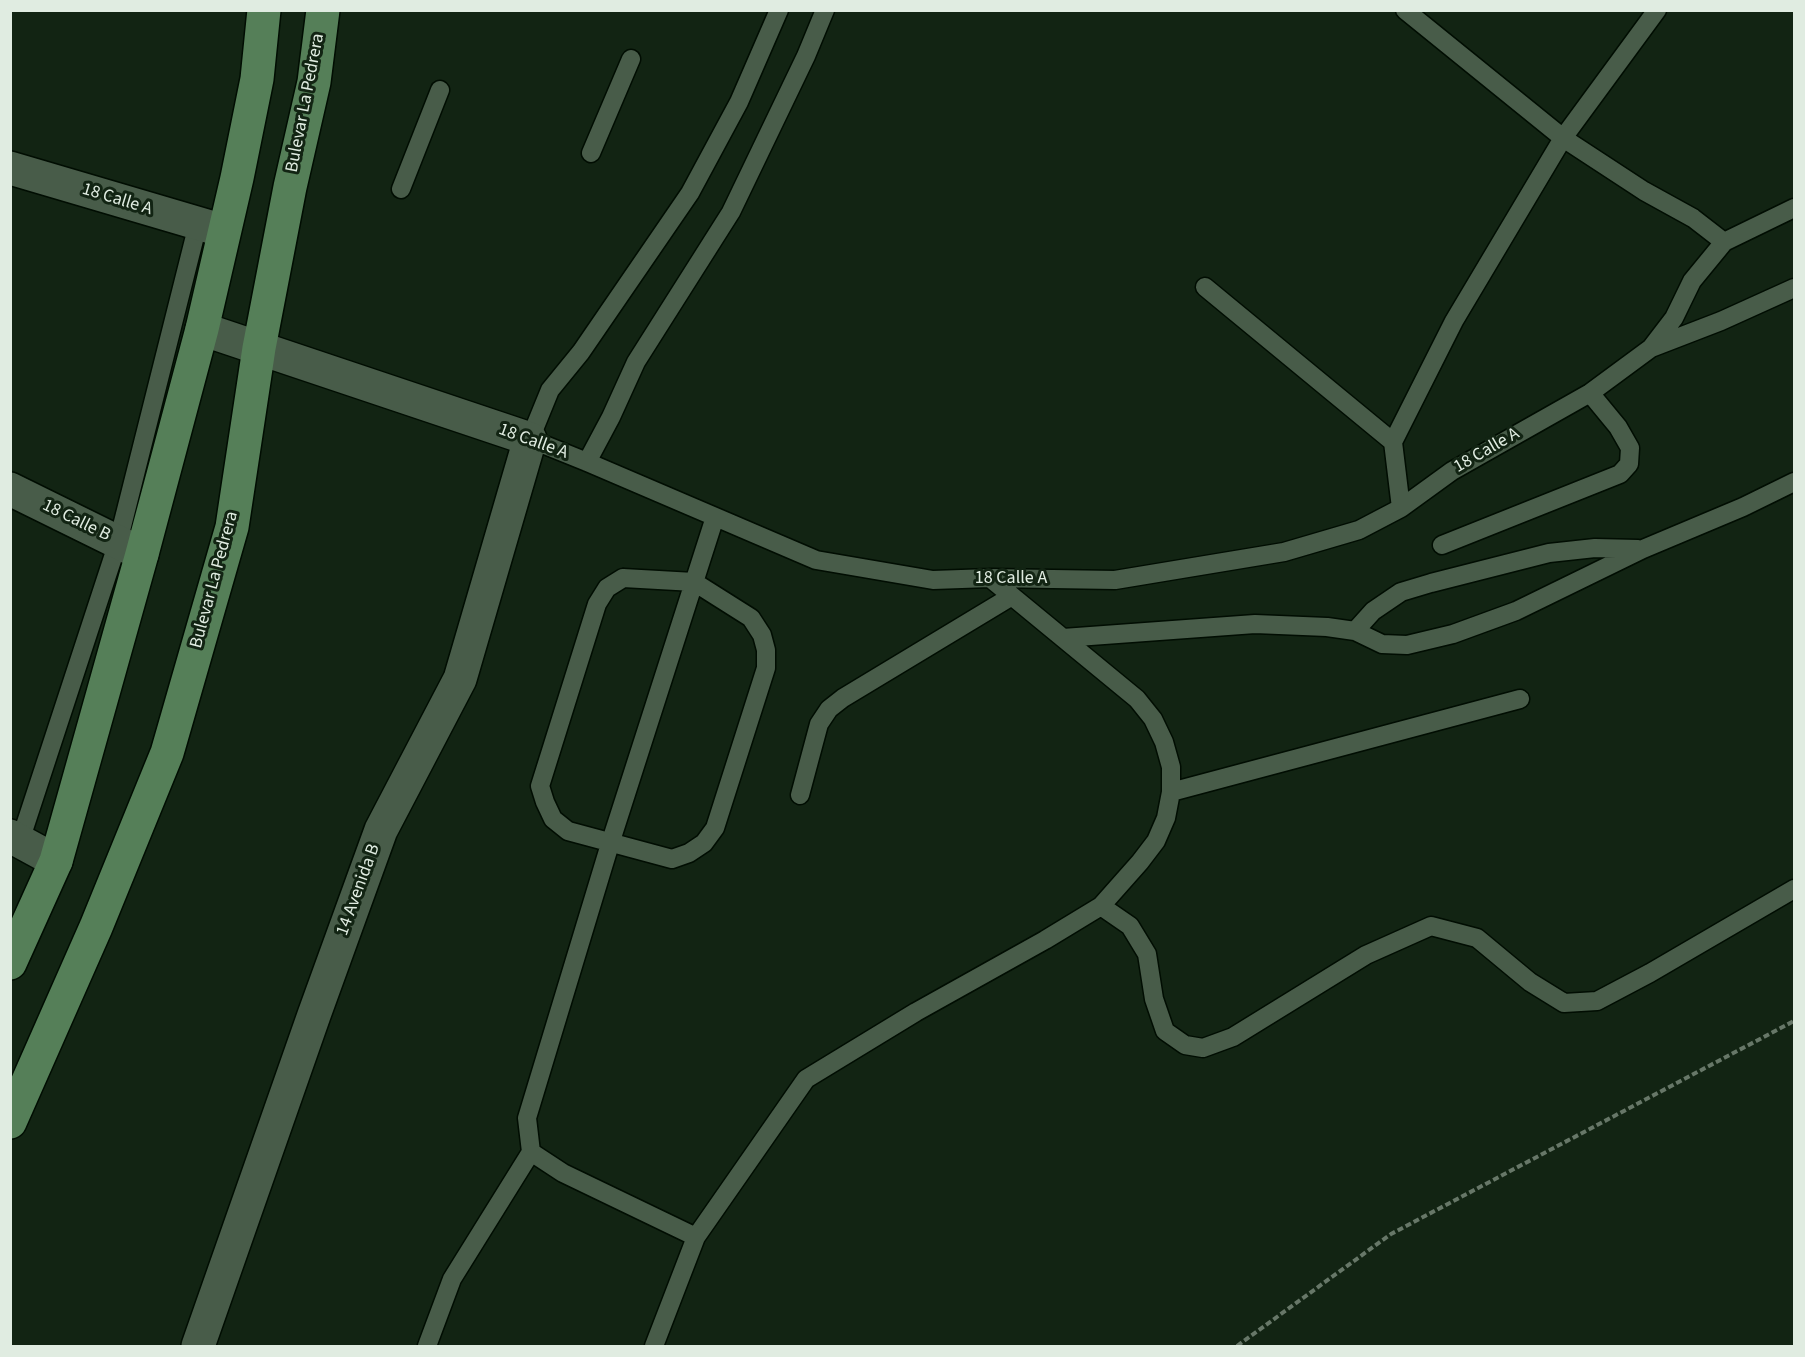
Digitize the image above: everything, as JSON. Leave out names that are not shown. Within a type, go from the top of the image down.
[{"type":"main road","points":[[10,963],[56,861],[130,548],[202,329],[211,227],[257,79],[264,10]]},
{"type":"main road","name":"Bulevar La Pedrera","points":[[10,1122],[96,927],[167,753],[232,527],[260,348],[290,187],[314,82],[323,10]]},
{"type":"street","name":"18 Calle A","points":[[10,168],[211,227]]},
{"type":"street","name":"18 Calle A","points":[[202,329],[530,439]]},
{"type":"street","name":"14 Avenida B","points":[[198,1347],[381,830],[460,679],[530,439]]},
{"type":"street","name":"18 Calle B","points":[[10,489],[130,548]]},
{"type":"street","points":[[15,838],[56,861]]},
{"type":"lane","points":[[530,439],[550,390],[581,352],[690,193],[739,102],[779,10]]},
{"type":"lane","points":[[587,462],[636,362],[731,212],[806,56],[825,10]]},
{"type":"lane","points":[[1405,10],[1563,138],[1644,191],[1693,218],[1724,242]]},
{"type":"lane","points":[[1401,508],[1394,442],[1454,321],[1563,138],[1657,10]]},
{"type":"lane","points":[[591,153],[631,59]]},
{"type":"lane","points":[[401,189],[440,90]]},
{"type":"lane","points":[[1651,348],[1674,318],[1692,281],[1724,242],[1794,208]]},
{"type":"lane","points":[[15,838],[130,548],[211,227]]},
{"type":"lane","points":[[1205,287],[1394,442]]},
{"type":"lane","name":"18 Calle A","points":[[530,439],[816,560],[933,580],[990,578],[1115,580],[1284,552],[1359,530],[1401,508],[1452,471],[1590,393],[1651,348],[1794,289]]},
{"type":"lane","points":[[1442,545],[1620,474],[1629,464],[1630,448],[1618,427],[1590,393]]},
{"type":"lane","points":[[1063,638],[1255,624],[1328,627],[1355,631],[1382,644],[1407,645],[1453,634],[1515,611],[1643,549],[1743,507],[1794,482]]},
{"type":"lane","points":[[427,1347],[452,1279],[531,1152],[527,1118],[610,844],[715,517]]},
{"type":"lane","points":[[1355,631],[1372,611],[1401,592],[1431,583],[1549,553],[1595,549],[1643,549]]},
{"type":"lane","points":[[623,578],[694,582],[751,618],[762,635],[766,650],[766,668],[715,828],[704,843],[689,853],[672,859],[568,831],[553,819],[544,802],[540,786],[597,604],[607,588],[623,578]]},
{"type":"lane","points":[[654,1347],[696,1237],[806,1079],[916,1012],[1101,906],[1156,841],[1166,818],[1171,792],[1171,767],[1164,742],[1153,719],[1137,699],[990,578]]},
{"type":"lane","points":[[800,795],[819,724],[829,709],[843,698],[1012,596]]},
{"type":"lane","points":[[1171,792],[1520,699]]},
{"type":"lane","points":[[1101,906],[1130,926],[1147,954],[1154,999],[1165,1031],[1185,1045],[1203,1048],[1233,1037],[1366,955],[1431,926],[1477,938],[1530,982],[1564,1003],[1597,1001],[1650,973],[1794,889]]},
{"type":"lane","points":[[531,1152],[563,1173],[696,1237]]},
{"type":"path","points":[[1237,1347],[1391,1234],[1794,1021]]}]
